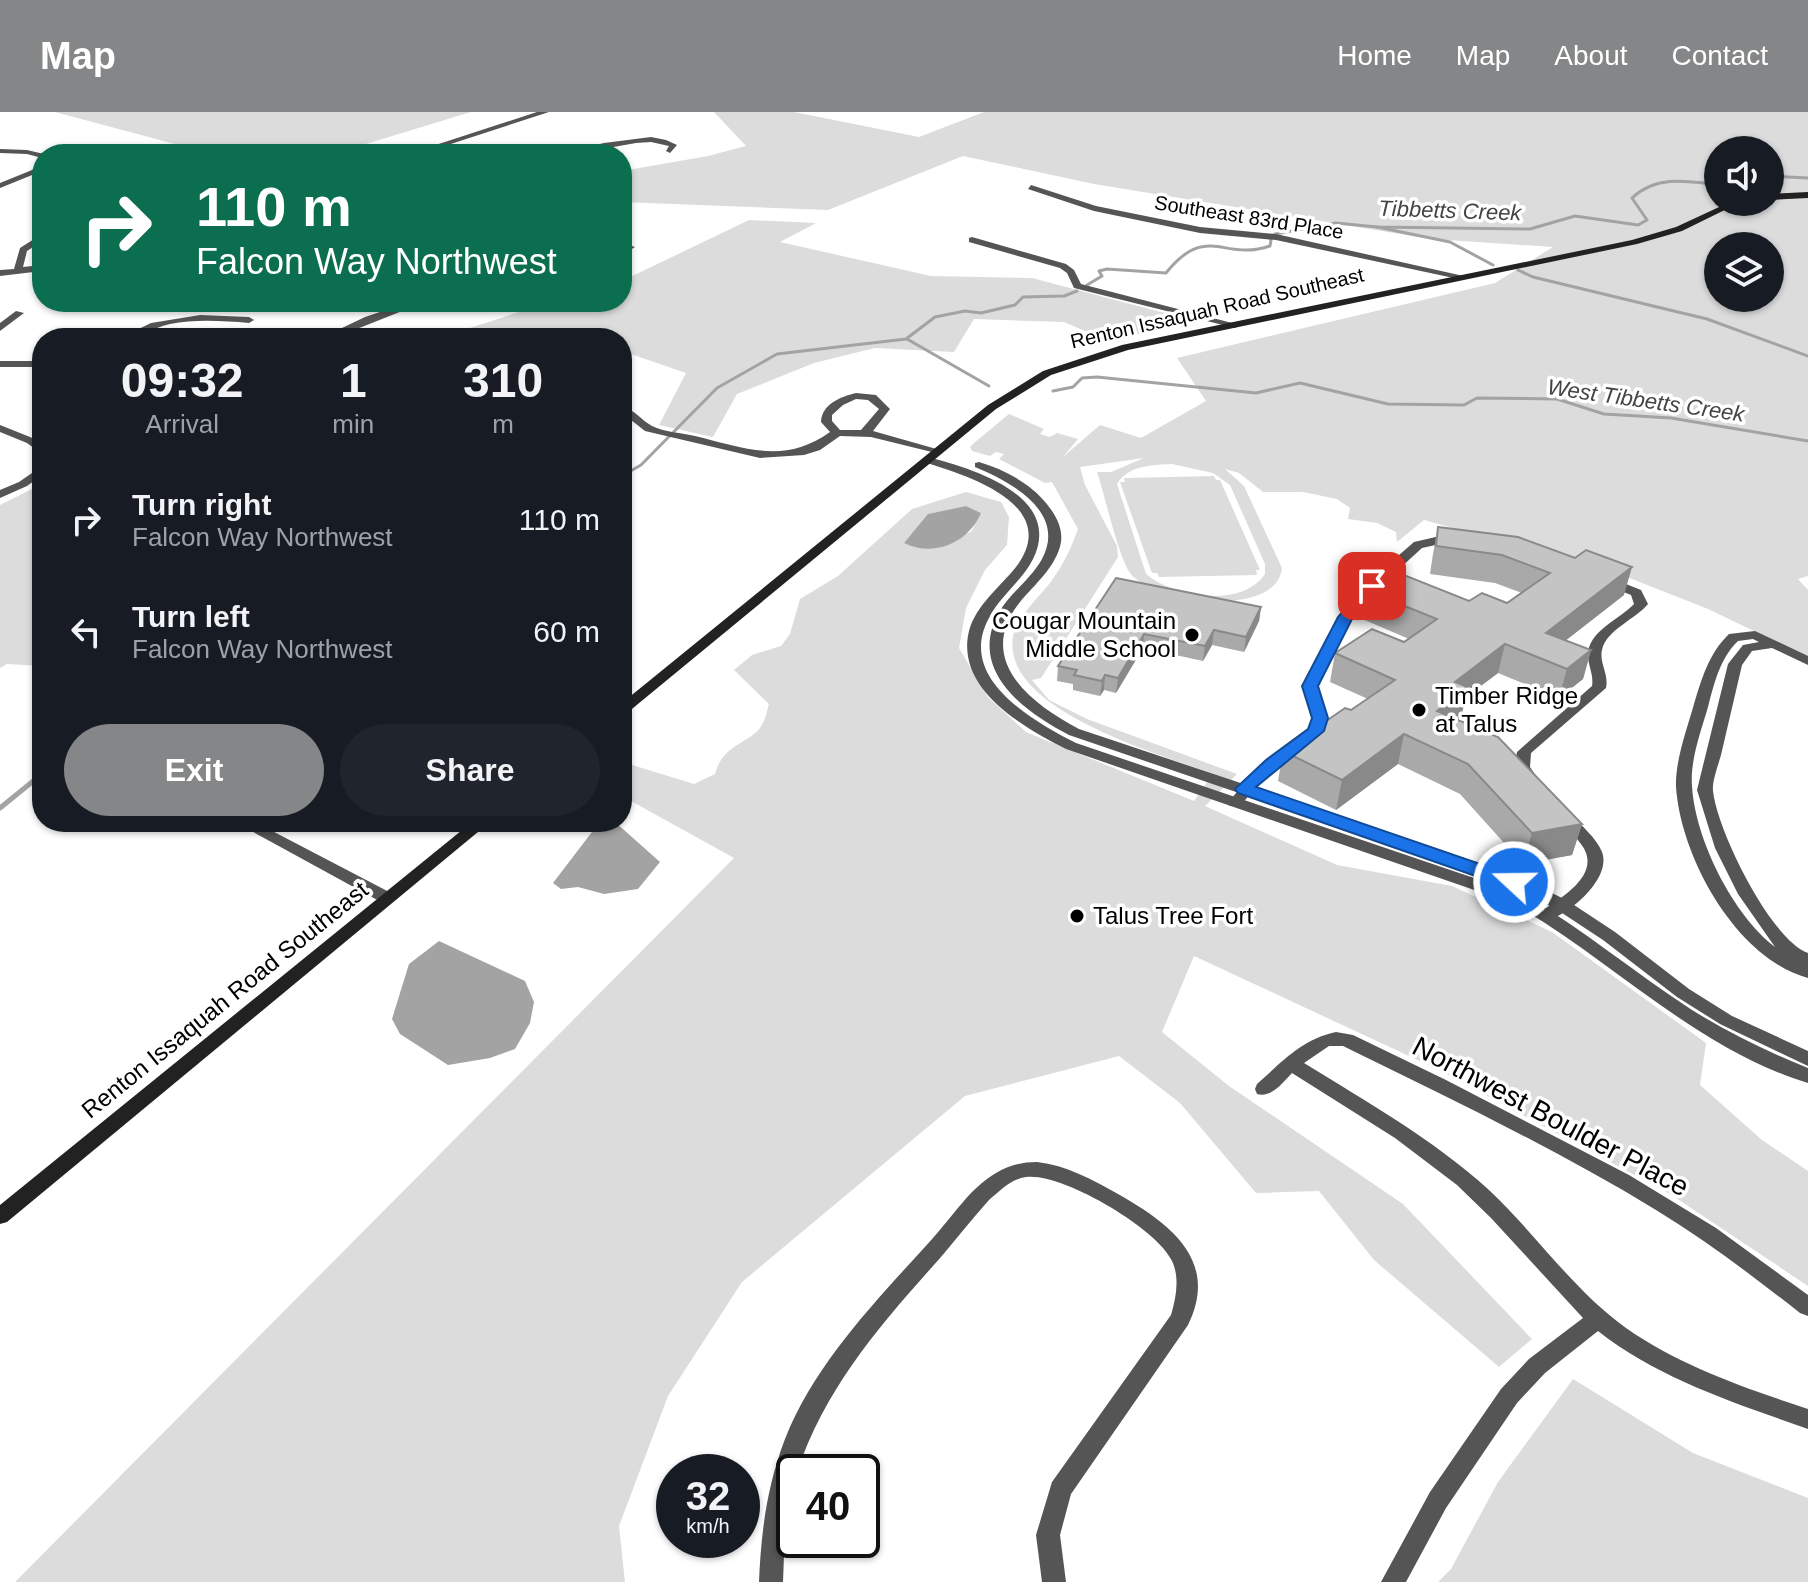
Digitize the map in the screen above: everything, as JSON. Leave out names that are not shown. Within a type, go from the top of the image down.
[{"type":"main road","points":[[1784,196],[1808,195]]},
{"type":"main road","name":"Renton Issaquah Road Southeast","points":[[632,702],[1005,396],[1047,373],[1104,353],[1654,238],[1705,216]]},
{"type":"main road","name":"Renton Issaquah Road Southeast","points":[[0,1216],[470,832]]},
{"type":"street","points":[[444,144],[545,112]]},
{"type":"street","points":[[653,139],[665,133]]},
{"type":"street","points":[[612,144],[653,139],[671,144],[670,151]]},
{"type":"street","points":[[2,141],[3,151],[32,155]]},
{"type":"street","points":[[0,186],[32,172]]},
{"type":"street","name":"Southeast 83rd Place","points":[[1031,187],[1094,208],[1200,230],[1276,237],[1463,277]]},
{"type":"street","points":[[972,240],[1063,266],[1071,272],[1076,284],[1082,287],[1235,325]]},
{"type":"street","points":[[18,271],[23,250],[32,244]]},
{"type":"street","points":[[0,273],[32,269]]},
{"type":"street","points":[[348,328],[389,312]]},
{"type":"street","points":[[0,328],[19,313]]},
{"type":"street","points":[[146,328],[182,319],[249,320]]},
{"type":"street","points":[[0,364],[32,364]]},
{"type":"street","points":[[837,433],[827,422],[827,414],[842,399],[859,396],[874,399],[885,409],[865,433]]},
{"type":"street","points":[[632,414],[649,429],[760,455],[781,456],[809,451],[837,433],[865,433],[1006,477],[1040,502],[1052,522],[1055,535],[1052,552],[1006,612],[996,644],[998,661],[1012,689],[1042,714],[1074,732],[1239,796],[1555,910],[1755,1036],[1808,1059]]},
{"type":"street","points":[[0,428],[32,442]]},
{"type":"street","points":[[932,456],[999,487],[1020,504],[1032,526],[1030,554],[987,609],[975,634],[976,660],[992,689],[1021,716],[1071,746],[1239,796]]},
{"type":"street","points":[[0,494],[32,477]]},
{"type":"street","points":[[1239,796],[1272,763],[1316,731],[1320,718],[1310,686],[1345,617],[1411,549],[1427,541],[1472,545]]},
{"type":"street","points":[[1537,786],[1522,767],[1524,752],[1599,688],[1602,676],[1595,659],[1597,644],[1639,609],[1640,599],[1625,586],[1599,578]]},
{"type":"street","points":[[1808,661],[1776,643],[1747,633],[1734,637],[1721,651],[1714,665],[1684,784],[1703,854],[1720,892],[1764,951],[1783,964],[1808,972]]},
{"type":"street","points":[[1776,643],[1748,648],[1735,664],[1705,790],[1723,848],[1746,894],[1780,942],[1794,954],[1808,959]]},
{"type":"street","points":[[1555,910],[1591,877],[1597,861],[1589,843],[1558,809]]},
{"type":"street","points":[[262,832],[387,898]]},
{"type":"street","points":[[1555,910],[1692,1018],[1808,1076]]},
{"type":"street","name":"Northwest Boulder Place","points":[[1264,1089],[1318,1041],[1336,1036],[1347,1040],[1558,1147],[1657,1203],[1708,1234],[1808,1307]]},
{"type":"street","points":[[1293,1065],[1393,1127],[1468,1183],[1561,1283],[1598,1318],[1626,1338],[1692,1373],[1808,1419]]},
{"type":"street","points":[[771,1582],[770,1554],[785,1466],[820,1388],[884,1305],[986,1194],[1013,1173],[1032,1169],[1062,1175],[1147,1221],[1168,1238],[1187,1270],[1188,1289],[1180,1319],[1060,1490],[1048,1535],[1054,1582]]},
{"type":"street","points":[[1393,1582],[1438,1500],[1509,1396],[1537,1366],[1598,1318]]},
{"type":"shaded area","points":[[55,112],[471,112],[366,144],[175,144]]},
{"type":"shaded area","points":[[714,112],[794,112],[919,137],[984,112],[1808,112],[1808,576],[1798,579],[1808,590],[1808,657],[1708,609],[1627,577],[1424,520],[1397,542],[1396,532],[1377,523],[1348,519],[1350,508],[1337,499],[1303,492],[1263,492],[1239,473],[1225,469],[1244,486],[1282,568],[1275,585],[1258,595],[1236,600],[1185,598],[1161,591],[1142,583],[1125,564],[1097,472],[1111,472],[1144,458],[1080,467],[1085,485],[1117,546],[1118,557],[1041,678],[1032,680],[1049,700],[1087,719],[1237,774],[1205,806],[1337,865],[1452,886],[1552,932],[1706,1043],[1700,1085],[1762,1140],[1808,1171],[1808,1286],[1670,1194],[1437,1069],[1194,956],[1162,1032],[1229,1086],[1403,1204],[1532,1339],[1499,1367],[1374,1260],[1319,1191],[1256,1193],[1180,1103],[1119,1056],[965,1096],[742,1282],[668,1396],[619,1526],[625,1582],[15,1582],[734,858],[632,802],[632,765],[694,784],[715,774],[725,755],[758,730],[769,704],[734,670],[752,655],[781,646],[790,634],[800,599],[838,576],[912,509],[966,492],[1001,502],[1009,517],[1007,545],[985,570],[966,608],[959,648],[988,697],[1026,732],[1194,801],[1213,774],[1122,741],[1087,724],[1055,705],[1029,684],[1015,659],[1014,632],[1024,614],[1059,570],[1078,529],[1052,482],[1045,483],[999,459],[1004,454],[996,452],[990,456],[972,451],[970,447],[974,443],[1009,414],[1044,429],[1040,434],[1050,437],[1057,433],[1078,439],[1063,457],[1100,425],[1141,438],[1206,401],[1177,358],[1495,283],[1553,247],[1431,239],[1094,184],[963,156],[828,210],[632,202],[632,169],[746,146]],"holes":[[[1172,464],[1213,473],[1230,485],[1265,564],[1265,574],[1254,585],[1240,592],[1207,596],[1173,589],[1146,574],[1117,484],[1128,473],[1149,466]],[[966,506],[981,513],[971,532],[927,548],[904,543],[929,514]]]},
{"type":"shaded area","points":[[749,220],[816,223],[780,242],[931,276],[1032,278],[1191,320],[1110,342],[1064,322],[974,319],[954,352],[875,348],[814,363],[737,394],[713,437],[659,425],[686,373],[632,354],[632,328],[470,328],[519,312],[632,312],[632,276]]},
{"type":"shaded area","points":[[1214,476],[1220,480],[1260,570],[1256,570],[1257,575],[1159,577],[1157,573],[1152,573],[1120,482],[1125,482],[1124,478]]},
{"type":"shaded area","points":[[32,489],[32,665],[7,664],[0,668],[0,505]]},
{"type":"shaded area","points":[[966,506],[981,513],[959,539],[927,549],[904,543],[928,514]]},
{"type":"shaded area","points":[[592,832],[626,832],[660,862],[638,889],[604,894],[578,887],[561,889],[553,883]]},
{"type":"shaded area","points":[[439,941],[525,981],[534,1002],[530,1023],[515,1049],[490,1058],[448,1065],[400,1034],[392,1019],[409,964]]},
{"type":"shaded area","points":[[1573,1379],[1693,1453],[1808,1498],[1808,1582],[1438,1582],[1451,1569],[1498,1482]]},
{"type":"building","points":[[1438,527],[1518,537],[1575,558],[1586,550],[1632,567],[1546,633],[1591,650],[1567,669],[1505,644],[1455,682],[1468,687],[1437,711],[1498,737],[1582,824],[1532,833],[1468,764],[1404,734],[1342,780],[1283,751],[1345,708],[1351,710],[1395,680],[1335,653],[1372,629],[1404,642],[1437,619],[1365,590],[1394,571],[1469,601],[1482,593],[1507,603],[1550,573],[1502,555],[1436,546]]},
{"type":"building","name":"Cougar Mountain Middle School","points":[[1116,578],[1261,607],[1246,637],[1214,630],[1205,646],[1144,634],[1118,678],[1105,675],[1102,681],[1074,675],[1077,670],[1058,666]]},
{"type":"waterway","name":"Tibbetts Creek","points":[[1784,177],[1808,178]]},
{"type":"waterway","name":"Tibbetts Creek","points":[[1377,227],[1530,229],[1575,216],[1638,225],[1647,220],[1632,198],[1642,191],[1673,181],[1704,183]]},
{"type":"waterway","name":"Tibbetts Creek","points":[[1275,234],[1336,223],[1377,227]]},
{"type":"waterway","points":[[1377,227],[1450,242],[1493,265]]},
{"type":"waterway","name":"Tibbetts Creek","points":[[1087,285],[1102,276],[1099,271],[1107,269],[1166,273],[1180,258],[1205,246],[1254,250],[1270,246],[1271,240]]},
{"type":"waterway","points":[[1518,270],[1533,277],[1707,319],[1808,356]]},
{"type":"waterway","name":"Tibbetts Creek","points":[[632,470],[641,465],[717,388],[777,354],[906,339],[935,317],[965,311],[981,313],[1015,305],[1023,297],[1064,296],[1077,291]]},
{"type":"waterway","name":"West Tibbetts Creek","points":[[907,339],[989,386]]},
{"type":"waterway","name":"West Tibbetts Creek","points":[[1053,391],[1073,387],[1082,378],[1097,377],[1256,393],[1300,383],[1388,404],[1464,405],[1477,398],[1557,399],[1604,414],[1671,418],[1808,441]]},
{"type":"waterway","name":"Tibbetts Creek","points":[[0,808],[32,782]]},
{"type":"place","name":"Cougar Mountain Middle School","points":[[1192,635]]},
{"type":"place","name":"Timber Ridge at Talus","points":[[1419,710]]},
{"type":"place","name":"Talus Tree Fort","points":[[1077,916]]},
{"type":"route","points":[[1372,586],[1345,617],[1310,686],[1310,696],[1320,725],[1244,789],[1514,882]]}]
